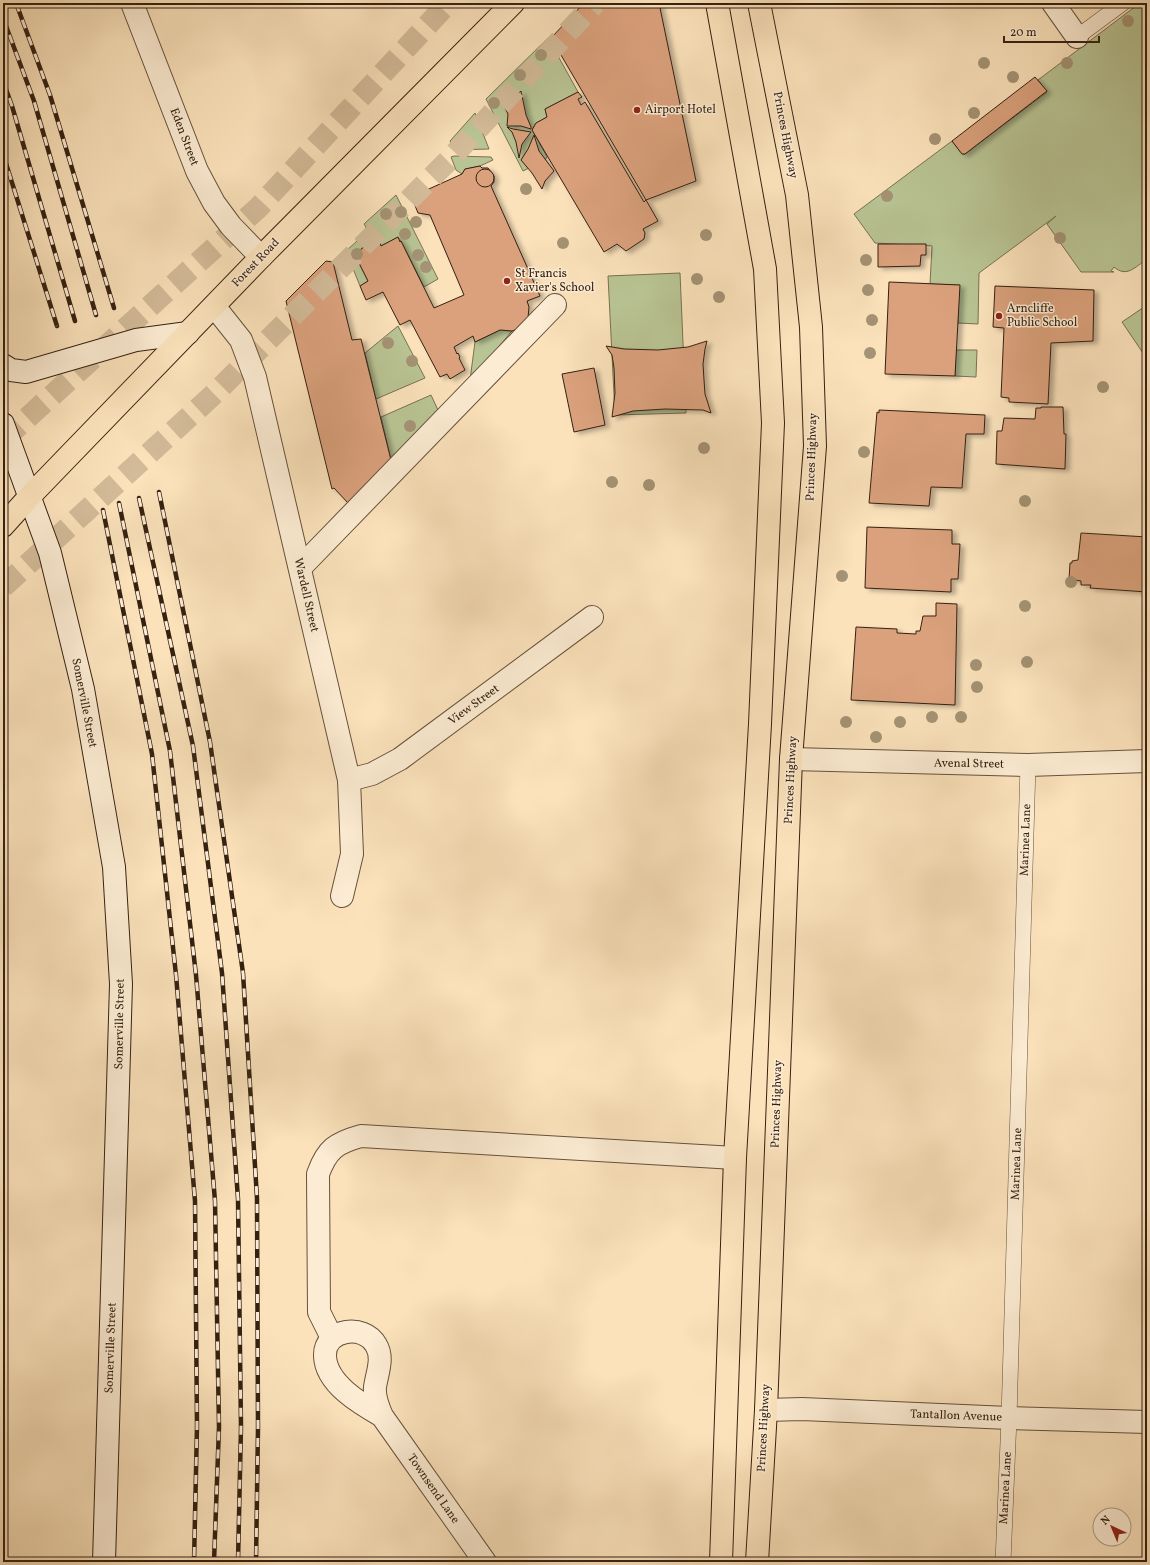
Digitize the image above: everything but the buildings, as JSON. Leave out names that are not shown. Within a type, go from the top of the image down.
[{"type":"main road","name":"Forest Road","points":[[3,526],[30,496],[261,257],[513,3]]},
{"type":"main road","points":[[717,3],[765,269],[772,423],[760,724],[735,1158],[721,1562]]},
{"type":"main road","name":"Princes Highway","points":[[758,1562],[766,1410],[791,759],[815,446],[811,327],[797,195],[759,3]]},
{"type":"street","name":"Eden Street","points":[[132,3],[197,171],[214,203],[231,226],[261,257]]},
{"type":"street","points":[[1052,3],[1077,37]]},
{"type":"street","points":[[300,568],[555,305]]},
{"type":"street","name":"Wardell Street","points":[[214,306],[241,340],[255,377],[349,780],[352,854],[342,896]]},
{"type":"street","points":[[3,365],[11,370],[26,372],[136,340],[188,333]]},
{"type":"street","name":"Somerville Street","points":[[3,424],[50,552],[83,689],[114,867],[122,984],[104,1562]]},
{"type":"street","name":"View Street","points":[[349,780],[372,774],[400,759],[592,618]]},
{"type":"street","name":"Avenal Street","points":[[791,759],[1028,765],[1147,761]]},
{"type":"street","points":[[332,1338],[319,1312],[318,1174],[324,1159],[333,1149],[346,1140],[361,1136],[735,1158]]},
{"type":"street","name":"Townsend Lane","points":[[382,1416],[364,1406],[348,1394],[330,1372],[325,1355],[327,1345],[332,1338],[339,1334],[356,1331],[364,1333],[376,1344],[380,1352],[375,1388],[376,1401],[382,1416],[485,1562]]},
{"type":"street","name":"Tantallon Avenue","points":[[766,1410],[802,1409],[1147,1422]]},
{"type":"lane","points":[[1077,37],[1123,3]]},
{"type":"lane","name":"Marinea Lane","points":[[1003,1562],[1010,1418],[1028,765]]},
{"type":"green space","points":[[1140,3],[1147,3],[1147,259],[1135,268],[1123,272],[1114,267],[1111,271],[1114,272],[1081,272],[1047,224],[1056,216],[979,273],[978,324],[958,323],[959,285],[930,284],[932,246],[875,243],[854,214],[952,141],[962,154],[965,154],[1047,92],[1038,80]]},
{"type":"green space","points":[[548,38],[578,92],[545,109],[547,117],[536,123],[532,130],[547,157],[545,160],[523,171],[486,99]]},
{"type":"green space","points":[[475,113],[489,149],[455,150],[450,141]]},
{"type":"green space","points":[[451,157],[491,157],[493,160],[480,166],[465,169],[462,174],[456,170]]},
{"type":"green space","points":[[396,195],[438,279],[424,287],[398,237],[381,246],[380,243],[374,246],[369,244],[356,257],[368,281],[360,286],[346,251],[365,231],[366,227],[364,224]]},
{"type":"green space","points":[[680,273],[686,413],[615,415],[608,276]]},
{"type":"green space","points":[[1147,305],[1147,359],[1122,322]]},
{"type":"green space","points":[[398,326],[425,378],[376,399],[365,353]]},
{"type":"green space","points":[[500,330],[512,331],[470,380],[475,342]]},
{"type":"green space","points":[[956,350],[977,350],[976,377],[955,376]]},
{"type":"green space","points":[[431,395],[438,410],[391,460],[381,417]]},
{"type":"tunnel","points":[[3,440],[258,208],[448,3]]},
{"type":"tunnel","points":[[3,587],[214,394],[448,161],[595,3]]},
{"type":"railway","points":[[16,3],[50,95],[114,308]]},
{"type":"railway","points":[[3,18],[34,101],[96,315]]},
{"type":"railway","points":[[3,81],[12,106],[75,321]]},
{"type":"railway","points":[[3,154],[57,326]]},
{"type":"railway","points":[[159,492],[210,742],[243,973],[257,1198],[258,1427],[256,1562]]},
{"type":"railway","points":[[139,498],[193,746],[222,973],[238,1199],[241,1427],[238,1562]]},
{"type":"railway","points":[[119,503],[170,751],[196,975],[215,1201],[219,1427],[214,1562]]},
{"type":"railway","points":[[103,510],[152,754],[176,975],[195,1201],[197,1426],[194,1562]]},
{"type":"place","name":"Airport Hotel","points":[[637,110]]},
{"type":"place","name":"St Francis Xavier's School","points":[[507,281]]},
{"type":"place","name":"Arncliffe Public School","points":[[999,316]]}]
